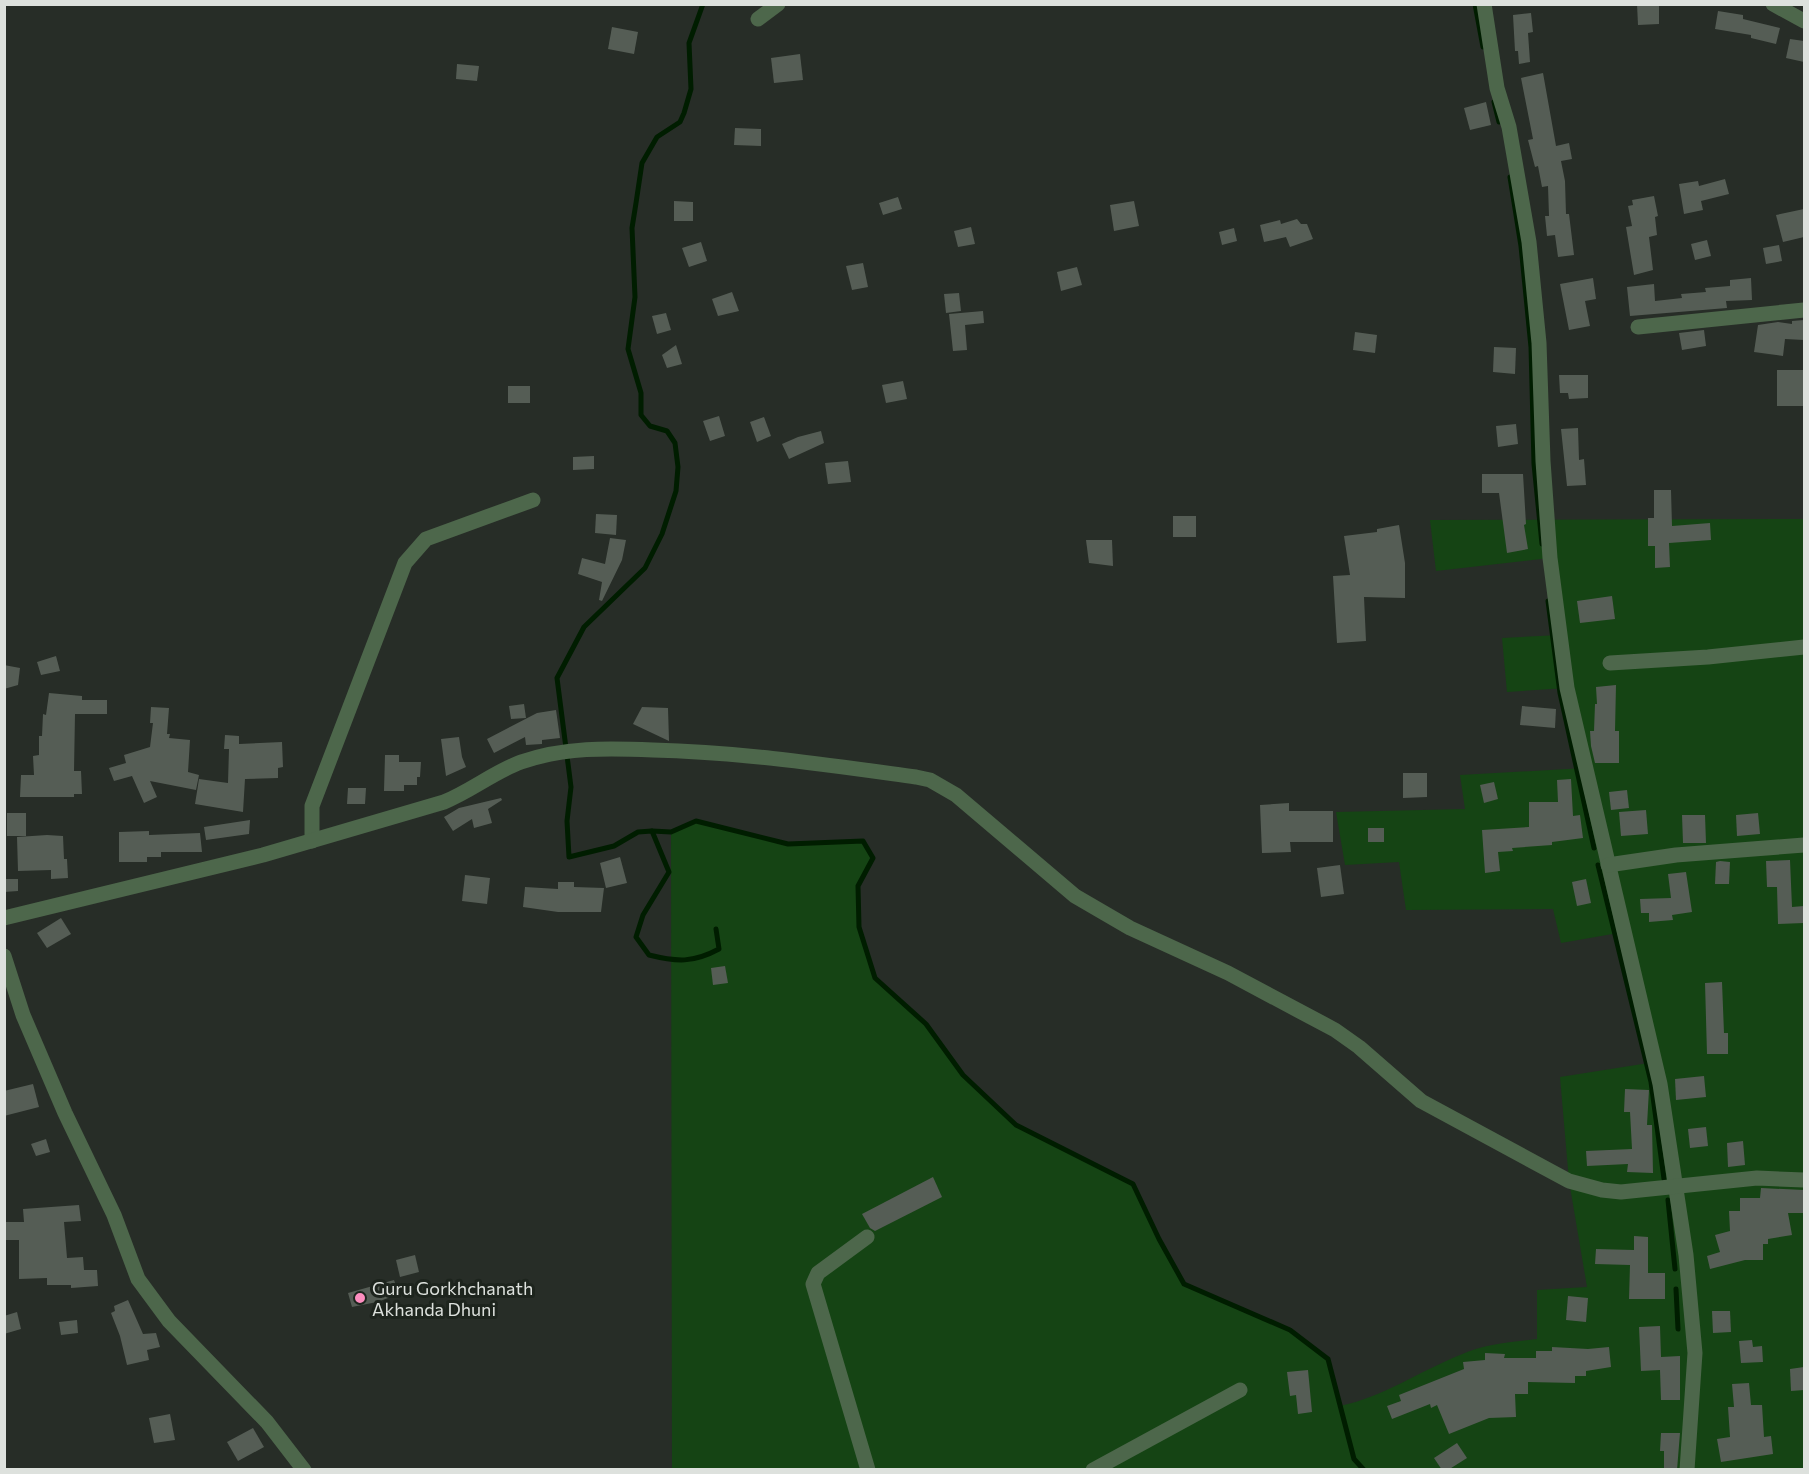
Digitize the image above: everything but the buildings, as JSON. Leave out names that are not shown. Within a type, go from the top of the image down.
[{"type":"street","points":[[758,20],[777,4]]},
{"type":"street","points":[[1484,4],[1497,88],[1509,127],[1529,242],[1539,343],[1543,461],[1550,558],[1567,688],[1660,1084],[1686,1255],[1695,1353],[1687,1470]]},
{"type":"street","points":[[1773,4],[1804,21]]},
{"type":"street","points":[[1638,327],[1804,310]]},
{"type":"street","points":[[312,841],[312,806],[405,563],[426,538],[533,501]]},
{"type":"street","points":[[1610,663],[1708,657],[1804,647]]},
{"type":"street","points":[[4,918],[312,841],[444,802],[499,771],[523,762],[591,748],[749,755],[930,780],[956,795],[1075,896],[1130,928],[1228,973],[1335,1030],[1359,1047],[1421,1101],[1569,1181],[1602,1190],[1621,1192],[1757,1178],[1804,1180]]},
{"type":"street","points":[[1608,865],[1676,855],[1804,845]]},
{"type":"street","points":[[4,956],[23,1015],[65,1113],[114,1215],[138,1279],[169,1321],[267,1422],[304,1470]]},
{"type":"street","points":[[867,1237],[818,1273],[813,1284],[868,1470]]},
{"type":"street","points":[[1093,1470],[1240,1390]]},
{"type":"green space","points":[[1804,519],[1804,1469],[672,1469],[671,832],[696,821],[788,844],[863,841],[873,858],[858,886],[859,927],[875,978],[926,1024],[963,1075],[1016,1125],[1133,1184],[1159,1239],[1184,1284],[1290,1330],[1328,1359],[1340,1406],[1356,1402],[1469,1351],[1498,1344],[1537,1339],[1537,1290],[1587,1287],[1569,1181],[1560,1077],[1655,1062],[1624,932],[1561,943],[1553,909],[1406,910],[1399,862],[1345,865],[1336,812],[1465,809],[1460,775],[1585,768],[1567,688],[1507,692],[1502,638],[1560,635],[1550,558],[1436,571],[1430,520]]},
{"type":"waterway","points":[[703,4],[689,43],[691,89],[684,113],[680,122],[657,137],[642,163],[632,228],[635,297],[628,349],[641,393],[641,415],[650,426],[667,431],[675,443],[678,467],[676,491],[662,534],[645,568],[584,627],[557,678],[571,787],[567,821],[569,857],[614,846],[638,832],[652,831],[669,872],[643,915],[636,937],[649,955],[685,960],[701,957],[719,949],[716,929]]},
{"type":"waterway","points":[[1475,4],[1483,47]]},
{"type":"waterway","points":[[1494,102],[1499,122]]},
{"type":"waterway","points":[[1510,177],[1521,246],[1531,347],[1534,464],[1542,544]]},
{"type":"waterway","points":[[1548,601],[1560,693],[1594,848]]},
{"type":"waterway","points":[[652,831],[671,832],[696,821],[788,844],[863,841],[873,858],[858,886],[859,927],[875,978],[926,1024],[963,1075],[1016,1125],[1133,1184],[1159,1239],[1184,1284],[1290,1330],[1328,1359],[1354,1459],[1364,1470]]},
{"type":"waterway","points":[[1598,865],[1651,1082],[1664,1179]]},
{"type":"waterway","points":[[1668,1200],[1675,1269]]},
{"type":"waterway","points":[[1676,1289],[1678,1329]]},
{"type":"place","name":"Guru Gorkhchanath Akhanda Dhuni","points":[[360,1298]]}]
